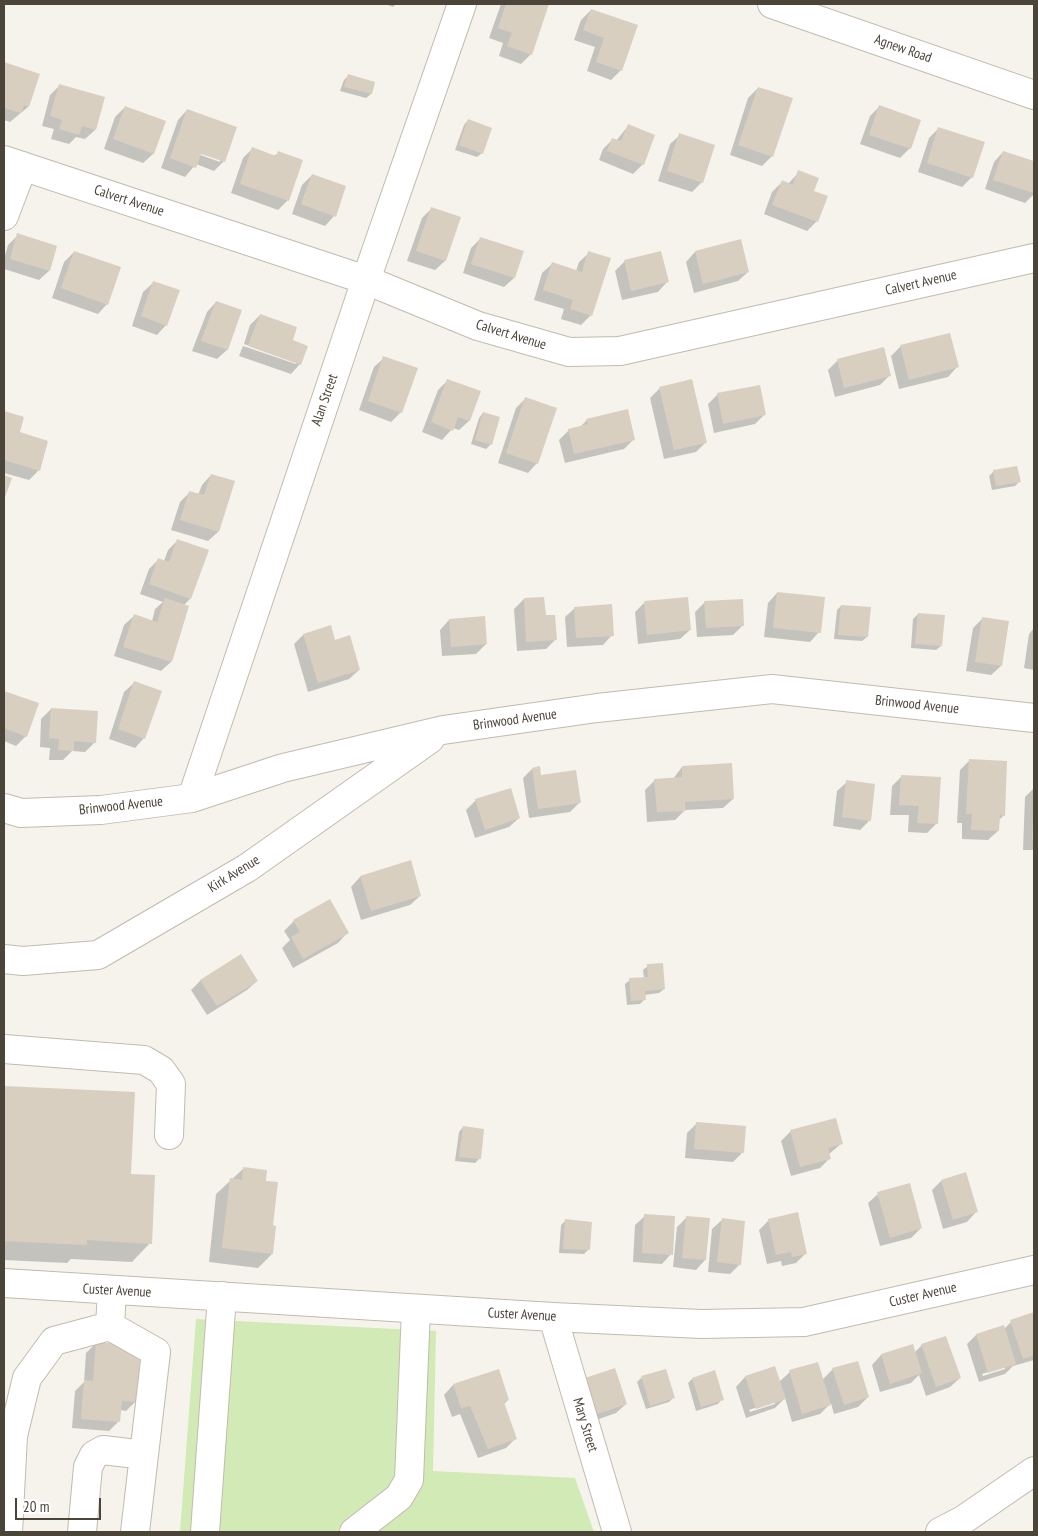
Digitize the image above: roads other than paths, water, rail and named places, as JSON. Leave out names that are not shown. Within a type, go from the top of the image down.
[{"type":"street","name":"Alan Street","points":[[192,798],[366,280],[462,4]]},
{"type":"street","name":"Agnew Road","points":[[772,4],[1033,92]]},
{"type":"street","name":"Calvert Avenue","points":[[13,163],[366,280],[478,326],[568,352],[620,351],[1034,258]]},
{"type":"street","points":[[4,216],[13,163]]},
{"type":"street","name":"Brinwood Avenue","points":[[4,808],[21,813],[101,810],[192,798],[283,768],[443,730],[597,708],[772,689],[1034,718]]},
{"type":"street","name":"Kirk Avenue","points":[[4,959],[23,961],[98,955],[247,868],[443,730]]},
{"type":"street","points":[[4,1049],[144,1060],[161,1070],[171,1084],[169,1135]]},
{"type":"street","name":"Custer Avenue","points":[[4,1283],[416,1309],[701,1324],[804,1322],[1034,1270]]},
{"type":"street","points":[[110,1326],[112,1291]]},
{"type":"street","points":[[205,1532],[222,1296]]},
{"type":"street","points":[[368,1528],[399,1497],[409,1480],[416,1309]]},
{"type":"street","name":"Mary Street","points":[[553,1317],[617,1532]]},
{"type":"street","points":[[8,1532],[9,1436],[27,1378],[54,1341],[110,1326],[156,1352],[136,1532]]},
{"type":"street","points":[[82,1532],[88,1467],[94,1455],[103,1450],[144,1455]]},
{"type":"street","points":[[957,1528],[1034,1471]]}]
